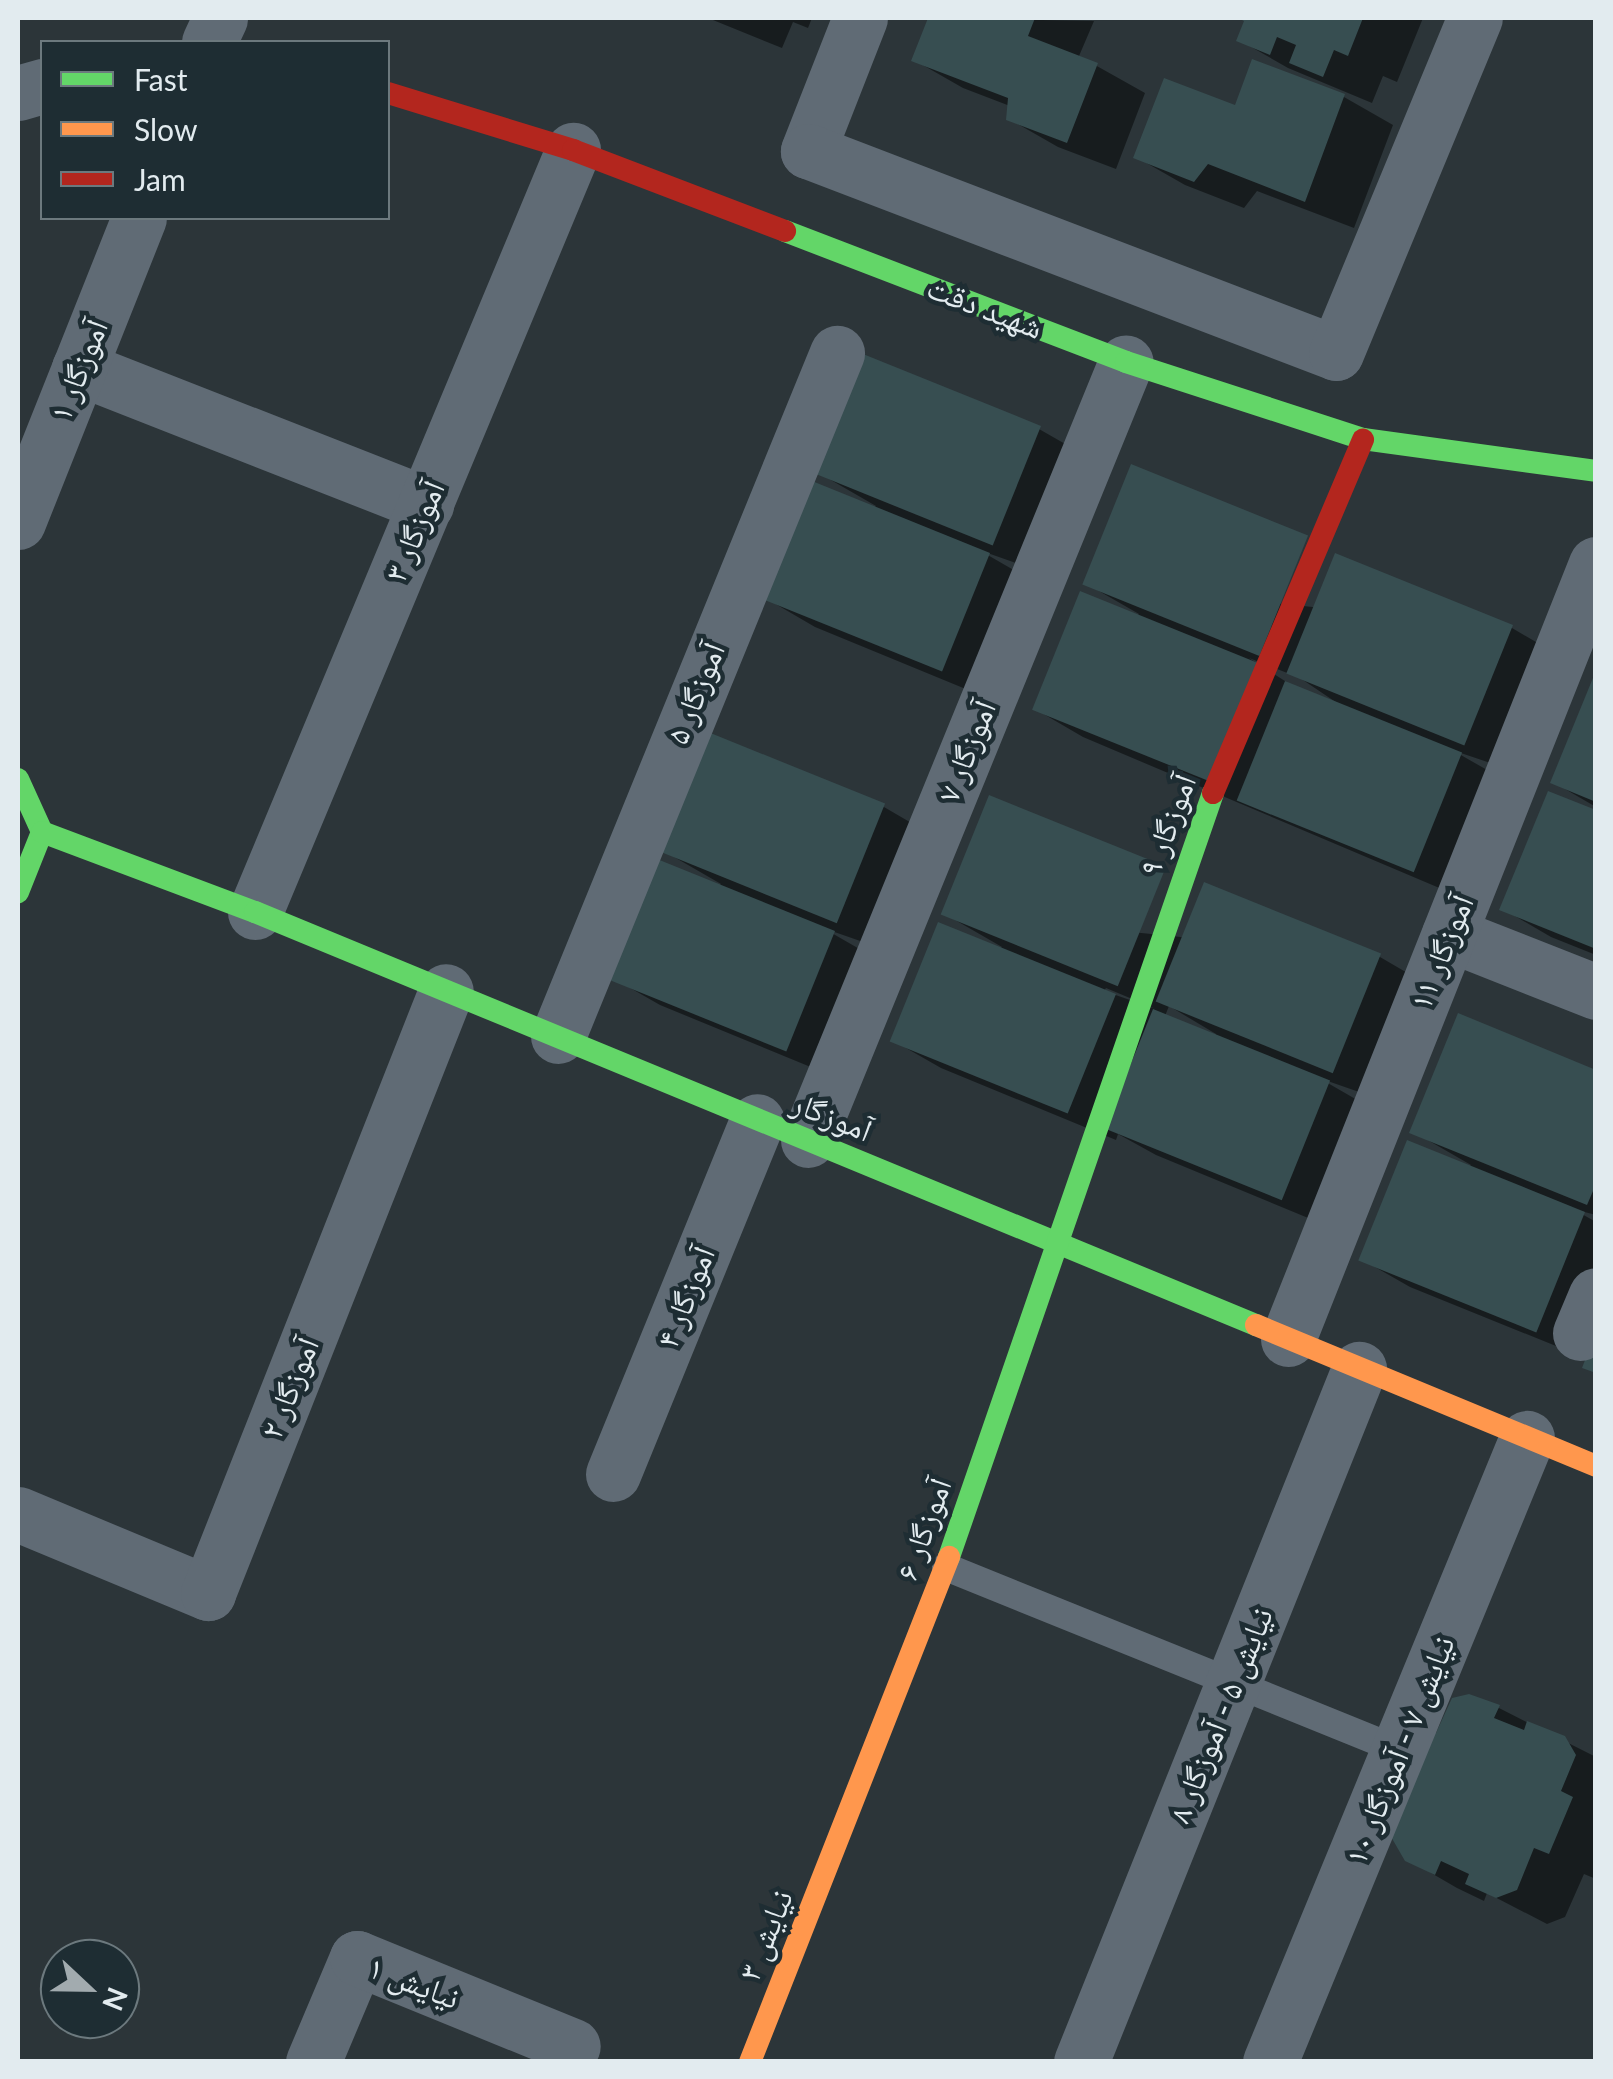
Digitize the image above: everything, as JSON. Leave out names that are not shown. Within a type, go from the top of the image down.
[{"type":"street","points":[[860,18],[808,151],[1336,353],[1475,18]]},
{"type":"street","name":"شهید دقت","points":[[390,94],[573,150],[1126,362],[1363,439],[1596,471]]},
{"type":"street","name":"آموزگار ۳","points":[[255,912],[573,150]]},
{"type":"street","name":"آموزگار ۱","points":[[18,522],[138,220]]},
{"type":"street","name":"آموزگار ۵","points":[[558,1036],[837,352]]},
{"type":"street","name":"آموزگار ۷","points":[[808,1140],[1126,362]]},
{"type":"street","points":[[79,368],[426,504]]},
{"type":"street","name":"آموزگار ۹","points":[[1055,1242],[1198,827],[1363,439]]},
{"type":"street","name":"آموزگار ۱۱","points":[[1288,1339],[1596,564]]},
{"type":"street","points":[[18,779],[42,832],[18,892]]},
{"type":"street","name":"آموزگار","points":[[42,832],[255,912],[1596,1466]]},
{"type":"street","points":[[1448,934],[1596,992]]},
{"type":"street","name":"آموزگار ۲","points":[[18,1514],[208,1592],[446,990]]},
{"type":"street","name":"آموزگار ۴","points":[[612,1474],[757,1120]]},
{"type":"street","name":"آموزگار ۶","points":[[840,1833],[946,1567],[1055,1242]]},
{"type":"street","name":"نیایش ۵ - آموزگار ۸","points":[[1081,2062],[1359,1368]]},
{"type":"street","name":"نیایش ۷ - آموزگار ۱۰","points":[[1270,2062],[1528,1438]]},
{"type":"street","name":"نیایش ۳","points":[[750,2062],[840,1833]]},
{"type":"street","name":"نیایش ۱","points":[[313,2062],[357,1958],[573,2046]]},
{"type":"lane","points":[[946,1567],[1399,1750]]},
{"type":"building","points":[[928,18],[1035,18],[1028,36],[1098,63],[1067,143],[1006,120],[1008,98],[911,61]]},
{"type":"building","points":[[1238,18],[1363,18],[1348,56],[1334,50],[1323,77],[1289,63],[1296,45],[1277,37],[1270,55],[1236,41],[1244,21]]},
{"type":"building","points":[[1252,59],[1345,94],[1305,202],[1208,164],[1194,182],[1133,158],[1164,78],[1235,105]]},
{"type":"building","points":[[863,354],[1041,426],[993,546],[815,474]]},
{"type":"building","points":[[1131,464],[1308,536],[1259,656],[1082,585]]},
{"type":"building","points":[[812,481],[990,553],[942,672],[764,600]]},
{"type":"building","points":[[1335,553],[1513,625],[1464,745],[1286,674]]},
{"type":"building","points":[[1080,591],[1258,663],[1210,782],[1032,710]]},
{"type":"building","points":[[1596,673],[1596,802],[1550,783]]},
{"type":"building","points":[[1285,681],[1462,753],[1414,872],[1237,801]]},
{"type":"building","points":[[708,732],[885,804],[837,923],[660,852]]},
{"type":"building","points":[[1548,791],[1596,810],[1596,949],[1499,910]]},
{"type":"building","points":[[989,795],[1166,867],[1118,986],[941,915]]},
{"type":"building","points":[[657,859],[835,931],[786,1051],[608,980]]},
{"type":"building","points":[[1204,882],[1381,954],[1333,1073],[1156,1002]]},
{"type":"building","points":[[938,922],[1116,994],[1068,1114],[890,1042]]},
{"type":"building","points":[[1153,1009],[1330,1081],[1282,1200],[1105,1129]]},
{"type":"building","points":[[1458,1013],[1596,1070],[1596,1184],[1587,1205],[1409,1133]]},
{"type":"building","points":[[1407,1140],[1585,1212],[1536,1332],[1358,1261]]},
{"type":"building","points":[[1596,1334],[1596,1373],[1582,1368]]},
{"type":"building","points":[[1469,1694],[1500,1705],[1494,1718],[1524,1730],[1527,1721],[1565,1736],[1576,1755],[1561,1791],[1573,1797],[1549,1854],[1534,1848],[1517,1890],[1496,1898],[1465,1884],[1469,1874],[1441,1861],[1435,1875],[1405,1861],[1390,1835],[1426,1730],[1436,1733],[1452,1698]]},
{"type":"traffic: fast","points":[[785,231],[1126,362],[1363,439],[1596,471]]},
{"type":"traffic: fast","points":[[18,779],[42,832],[18,892]]},
{"type":"traffic: fast","points":[[949,1557],[1213,793]]},
{"type":"traffic: fast","points":[[42,832],[255,912],[1256,1325]]},
{"type":"traffic: slow","points":[[1256,1325],[1596,1466]]},
{"type":"traffic: slow","points":[[750,2062],[949,1557]]},
{"type":"traffic: jam","points":[[390,94],[573,150],[785,231]]},
{"type":"traffic: jam","points":[[1213,793],[1363,439]]}]
